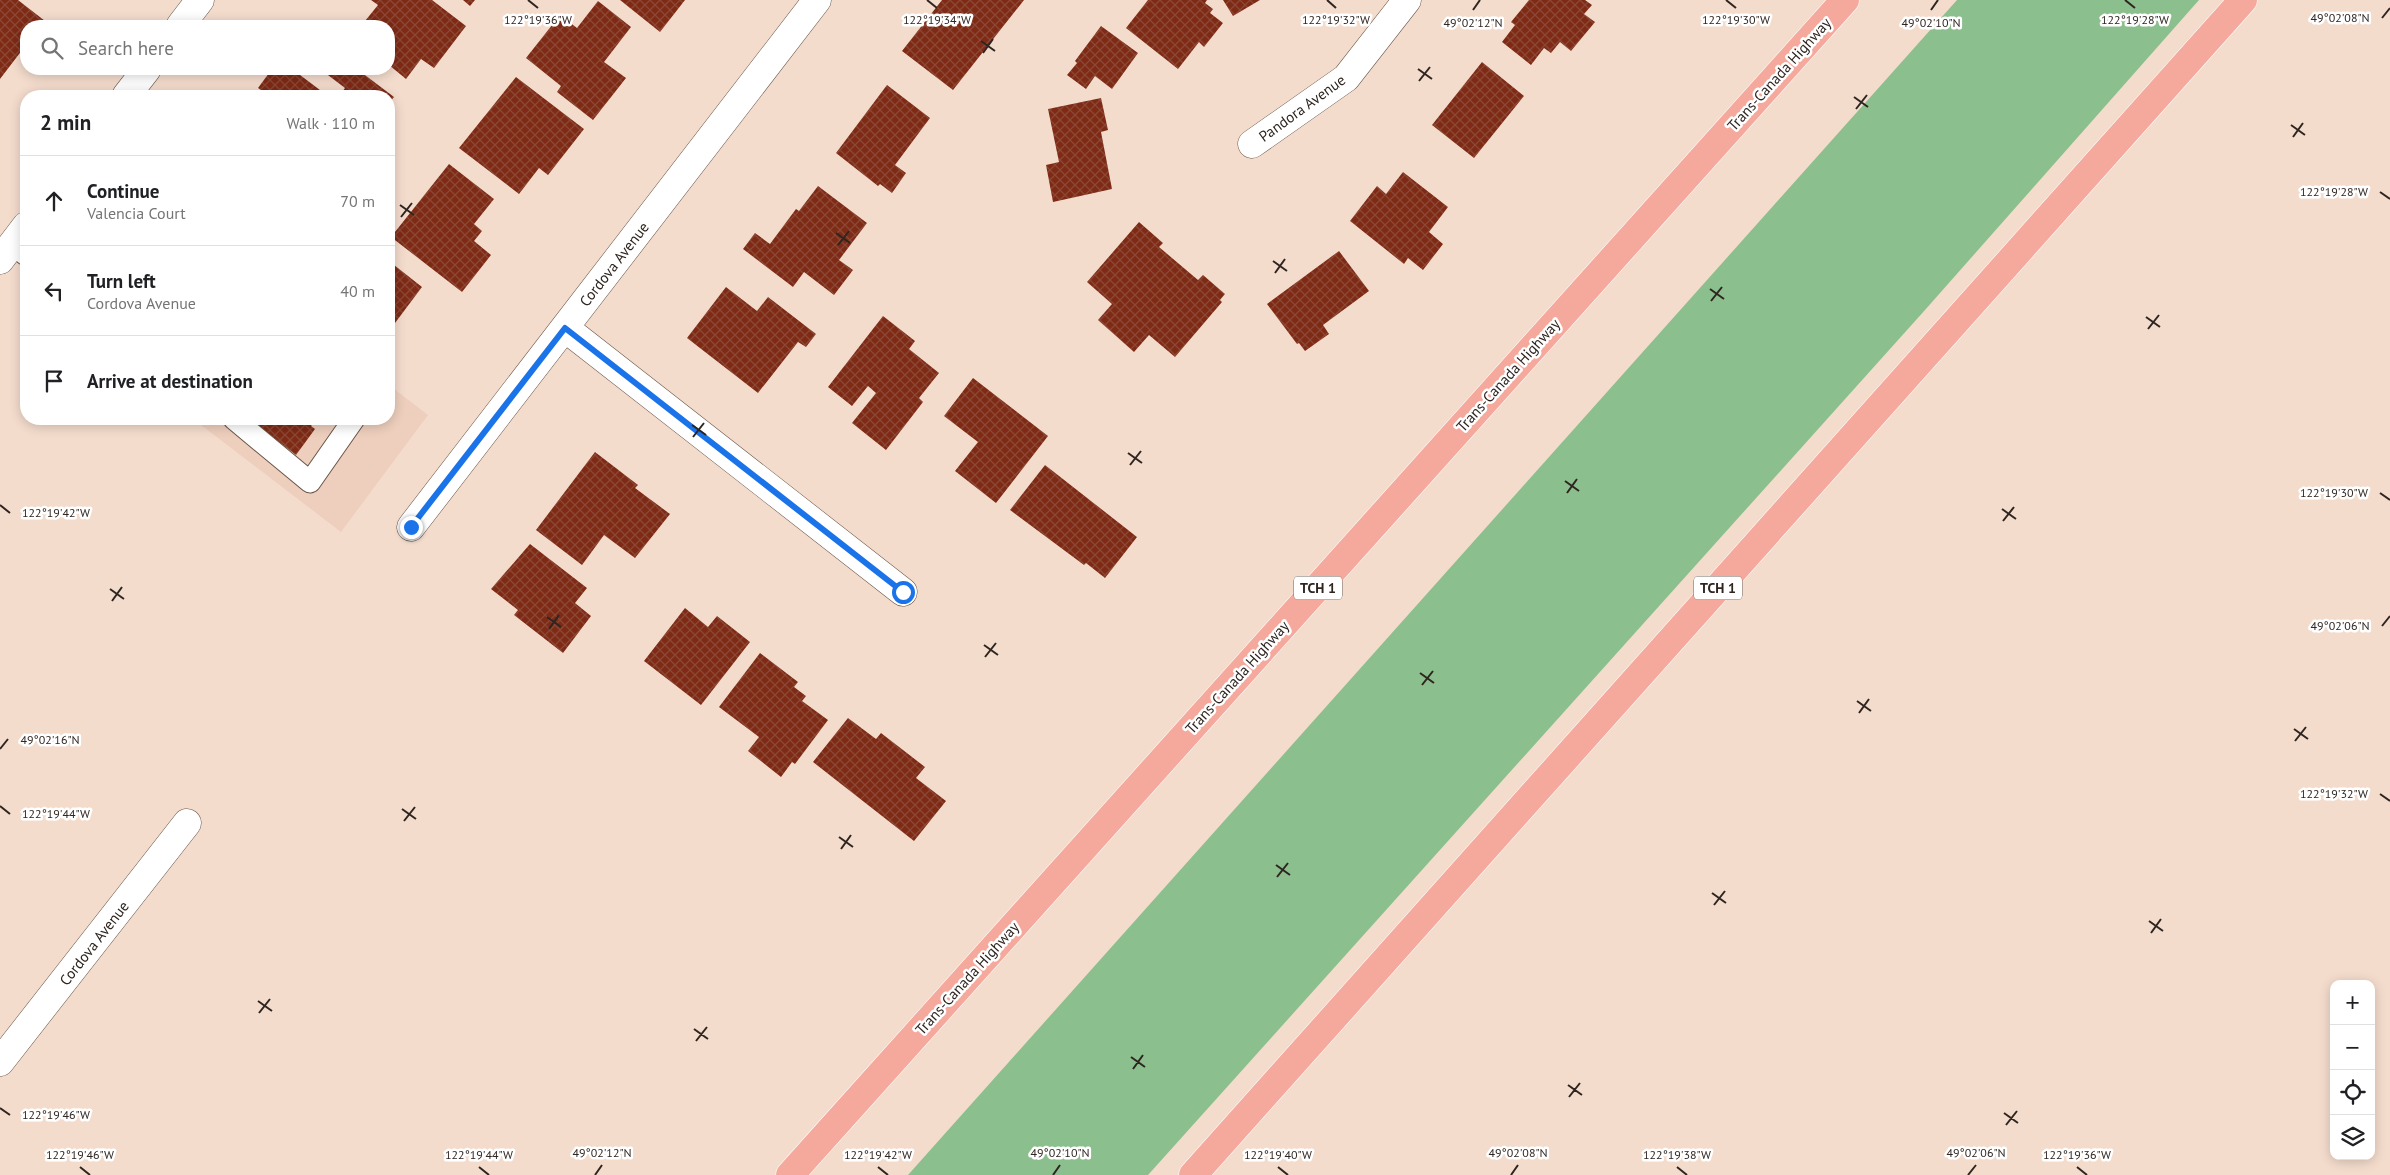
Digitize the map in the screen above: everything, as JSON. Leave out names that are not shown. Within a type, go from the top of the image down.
[{"type":"highway","name":"Trans-Canada Highway","points":[[790,1175],[1845,0]]},
{"type":"highway","name":"TCH 1","points":[[1193,1175],[2243,0]]},
{"type":"street","points":[[185,20],[200,0]]},
{"type":"street","name":"Cordova Avenue","points":[[411,527],[817,0]]},
{"type":"street","name":"Pandora Avenue","points":[[1252,144],[1346,78],[1407,0]]},
{"type":"street","points":[[131,90],[142,75]]},
{"type":"street","points":[[565,328],[903,592]]},
{"type":"street","name":"Cordova Avenue","points":[[0,1062],[187,823]]},
{"type":"lane","points":[[241,425],[310,482],[350,425]]},
{"type":"shaded area","points":[[395,390],[428,415],[341,532],[201,425],[395,425]]},
{"type":"green space","points":[[1957,0],[2199,0],[1925,310],[1148,1175],[908,1175]]},
{"type":"building","points":[[0,0],[18,0],[44,20],[20,20],[20,53],[0,79]]},
{"type":"building","points":[[371,0],[432,0],[466,26],[434,68],[421,59],[406,79],[395,70],[395,20],[366,20],[378,5]]},
{"type":"building","points":[[463,0],[475,0],[470,6]]},
{"type":"building","points":[[620,0],[685,0],[660,32]]},
{"type":"building","points":[[942,0],[1024,0],[953,90],[902,51]]},
{"type":"building","points":[[1148,0],[1207,0],[1205,3],[1213,9],[1210,13],[1223,23],[1204,47],[1199,42],[1178,69],[1126,28]]},
{"type":"building","points":[[1223,0],[1260,0],[1233,16]]},
{"type":"building","points":[[1529,0],[1585,0],[1592,5],[1584,14],[1595,22],[1571,51],[1560,42],[1551,53],[1544,48],[1531,65],[1502,42],[1515,25],[1511,22]]},
{"type":"building","points":[[598,1],[631,27],[604,62],[626,78],[593,120],[557,92],[561,86],[526,58],[560,15],[577,28]]},
{"type":"building","points":[[1101,26],[1138,53],[1112,89],[1095,76],[1086,89],[1067,75]]},
{"type":"building","points":[[1482,62],[1524,96],[1474,158],[1432,125]]},
{"type":"building","points":[[268,75],[300,75],[320,90],[261,90],[258,88]]},
{"type":"building","points":[[328,75],[365,75],[385,90],[344,90],[345,88]]},
{"type":"building","points":[[516,77],[584,129],[548,175],[539,168],[519,194],[459,148]]},
{"type":"building","points":[[887,85],[930,118],[895,165],[906,173],[892,193],[880,184],[878,186],[836,153]]},
{"type":"building","points":[[1101,98],[1108,130],[1101,132],[1112,189],[1053,202],[1046,165],[1059,162],[1048,109]]},
{"type":"building","points":[[449,164],[494,199],[474,224],[482,231],[474,241],[491,255],[462,292],[395,240],[395,232]]},
{"type":"building","points":[[1403,172],[1448,207],[1429,232],[1443,244],[1423,270],[1408,258],[1404,264],[1350,221],[1377,186],[1386,194]]},
{"type":"building","points":[[818,186],[867,223],[839,260],[853,270],[834,295],[804,272],[793,287],[743,249],[755,233],[770,244],[796,209],[799,211]]},
{"type":"building","points":[[1139,222],[1163,243],[1159,247],[1198,280],[1203,275],[1225,294],[1220,300],[1222,302],[1175,357],[1149,335],[1134,352],[1098,320],[1112,304],[1087,282]]},
{"type":"building","points":[[1339,251],[1369,291],[1323,325],[1329,334],[1305,351],[1299,343],[1297,344],[1267,304]]},
{"type":"building","points":[[395,266],[422,287],[395,323]]},
{"type":"building","points":[[726,287],[757,311],[768,297],[816,334],[806,347],[798,342],[758,393],[687,338]]},
{"type":"building","points":[[883,316],[915,341],[909,349],[939,373],[919,398],[923,402],[886,450],[852,423],[876,393],[868,386],[852,406],[828,387]]},
{"type":"building","points":[[973,378],[1048,436],[996,503],[955,471],[978,442],[944,416]]},
{"type":"building","points":[[257,425],[312,425],[315,429],[296,455]]},
{"type":"building","points":[[595,452],[638,485],[635,488],[670,514],[635,558],[604,535],[582,565],[536,530]]},
{"type":"building","points":[[1045,465],[1137,537],[1105,578],[1086,563],[1084,565],[1010,510]]},
{"type":"building","points":[[530,544],[587,588],[575,603],[591,616],[563,653],[514,615],[518,610],[491,589]]},
{"type":"building","points":[[685,608],[708,627],[717,616],[750,642],[701,705],[644,661]]},
{"type":"building","points":[[760,653],[798,682],[794,687],[806,696],[802,701],[828,720],[795,764],[792,762],[781,777],[748,751],[759,737],[719,707]]},
{"type":"building","points":[[848,718],[876,739],[881,733],[925,767],[916,778],[946,801],[914,841],[813,762]]},
{"type":"route","points":[[411,527],[565,328],[903,592]]}]
